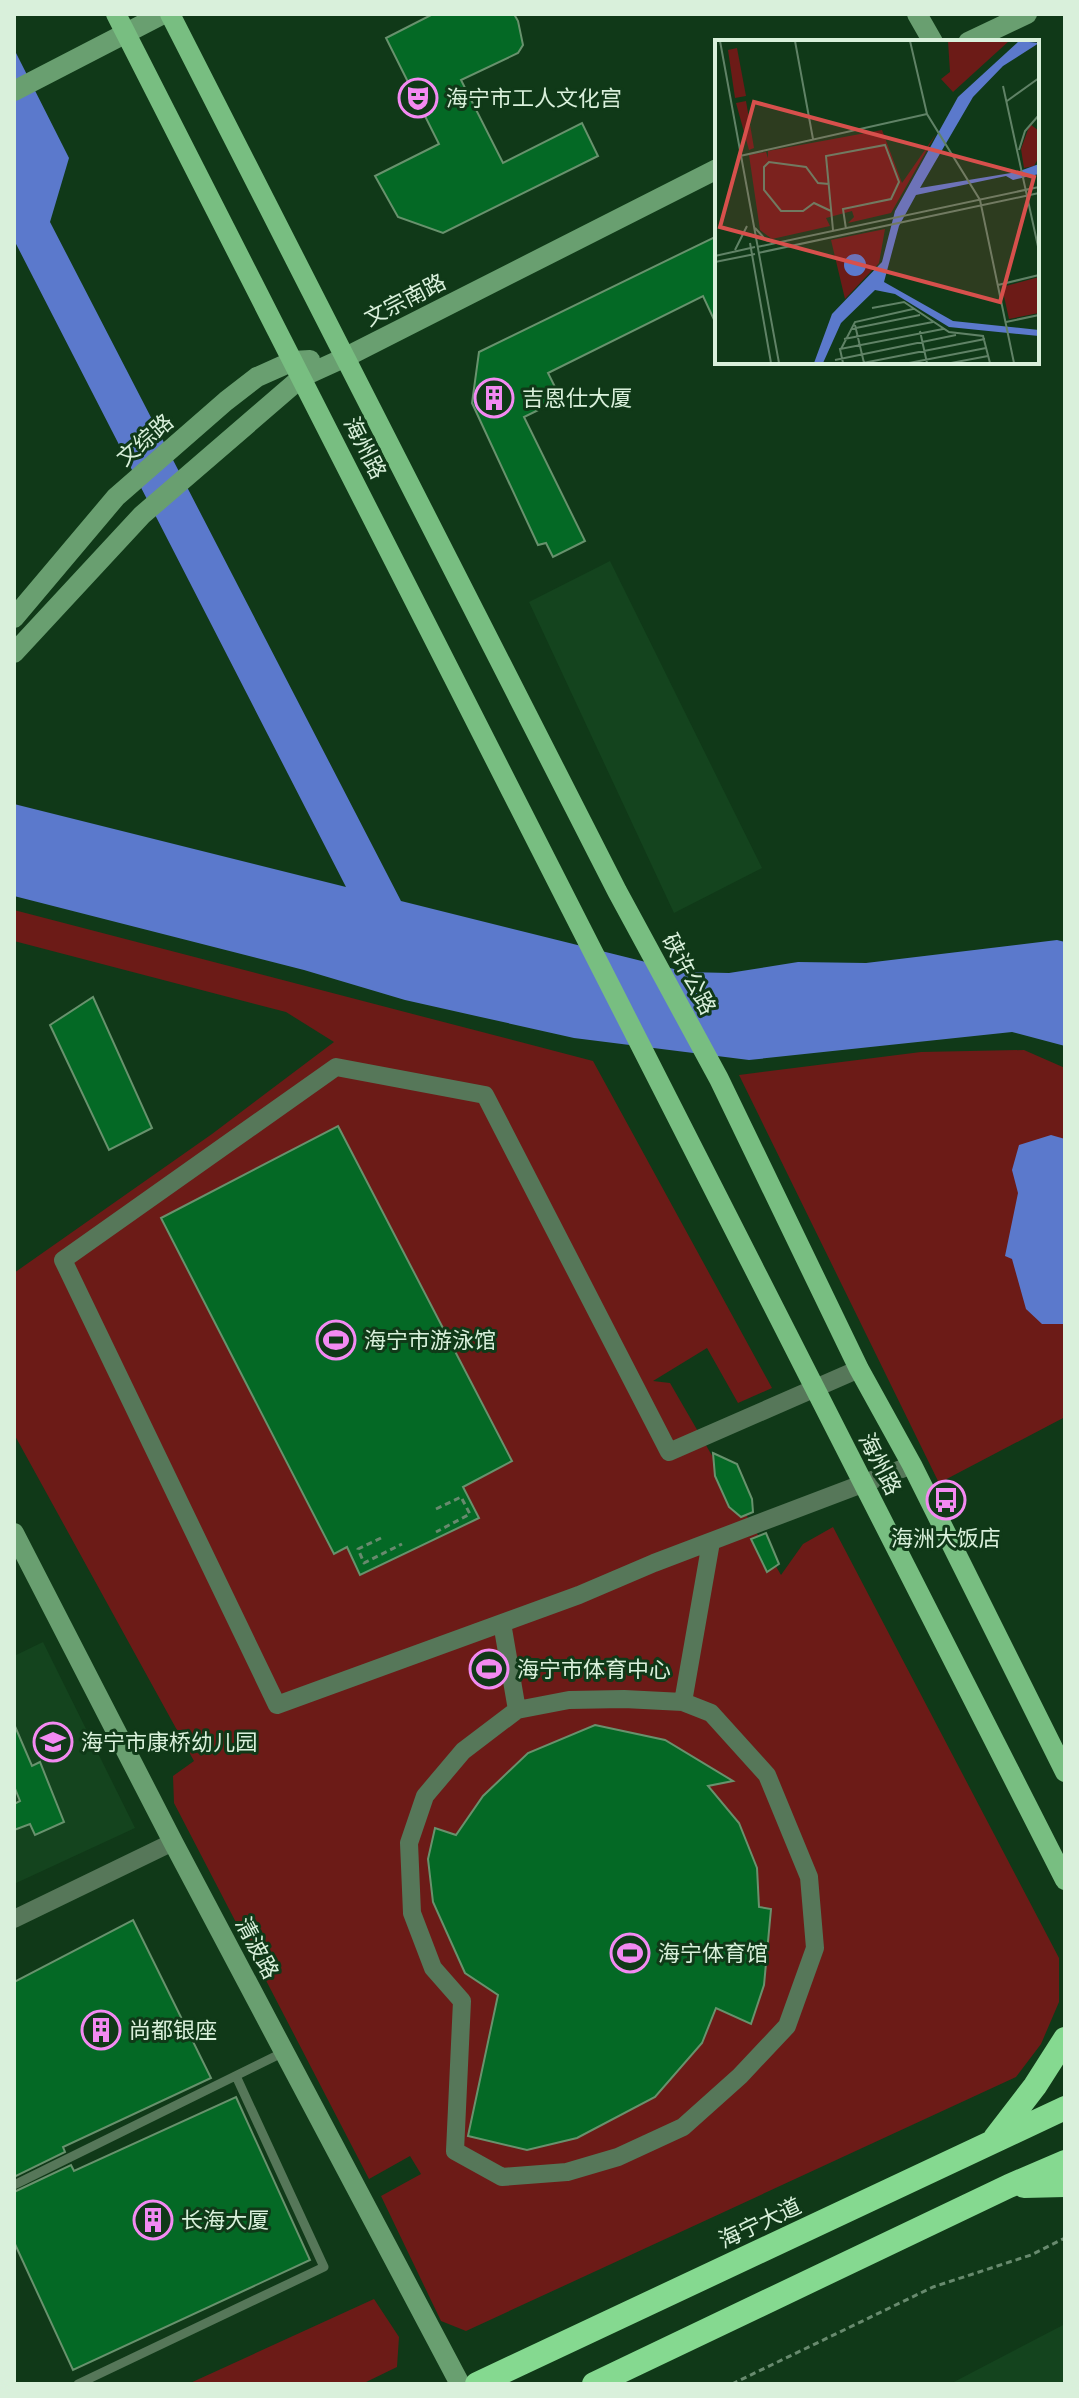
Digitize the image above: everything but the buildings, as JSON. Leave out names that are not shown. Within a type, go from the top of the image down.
[{"type":"highway","points":[[990,2144],[1035,2086],[1065,2039]]},
{"type":"highway","name":"海宁大道","points":[[477,2384],[1065,2108]]},
{"type":"highway","points":[[594,2384],[1065,2162]]},
{"type":"highway","points":[[1009,2186],[1065,2185]]},
{"type":"main road","name":"海州路","points":[[116,14],[1065,1880]]},
{"type":"main road","points":[[14,91],[163,14]]},
{"type":"main road","name":"海州路","points":[[170,14],[617,891]]},
{"type":"main road","points":[[917,14],[932,40]]},
{"type":"main road","points":[[972,40],[1027,14]]},
{"type":"main road","name":"文宗南路","points":[[346,357],[715,170]]},
{"type":"main road","name":"文综路","points":[[14,618],[116,497],[236,393],[257,377],[346,357]]},
{"type":"main road","points":[[14,653],[142,515],[187,478],[298,369]]},
{"type":"main road","name":"硖许公路","points":[[617,891],[719,1079]]},
{"type":"main road","name":"海州路","points":[[719,1079],[859,1369],[912,1465],[1065,1772]]},
{"type":"main road","name":"清波路","points":[[14,1533],[173,1842],[460,2384]]},
{"type":"street","points":[[859,1369],[669,1452],[485,1095],[336,1067],[63,1260],[277,1705],[502,1623],[912,1465]]},
{"type":"street","points":[[683,1702],[711,1542]]},
{"type":"street","points":[[502,1623],[517,1710]]},
{"type":"street","points":[[624,1699],[683,1702],[711,1713],[767,1775],[809,1877],[815,1948],[787,2026],[740,2076],[683,2127],[618,2157],[567,2172],[502,2177],[455,2151],[462,2001],[433,1968],[412,1913],[409,1843],[425,1796],[463,1751],[517,1710],[569,1700],[624,1699]]},
{"type":"street","points":[[14,1919],[173,1842]]},
{"type":"lane","points":[[14,2185],[284,2052]]},
{"type":"lane","points":[[78,2384],[324,2267],[236,2076]]},
{"type":"path","points":[[436,1509],[461,1497],[470,1514],[436,1532]]},
{"type":"path","points":[[381,1538],[358,1549],[364,1563],[402,1544]]},
{"type":"path","points":[[732,2384],[933,2287],[1031,2255],[1065,2238]]},
{"type":"shaded area","points":[[610,561],[762,868],[674,913],[529,602]]},
{"type":"shaded area","name":"海宁市体育中心","points":[[14,910],[593,1061],[772,1388],[738,1403],[707,1348],[653,1381],[670,1383],[781,1575],[803,1544],[833,1527],[1059,1958],[1059,2002],[1041,2044],[1016,2077],[466,2331],[441,2321],[381,2196],[421,2174],[410,2156],[369,2179],[174,1803],[173,1776],[194,1761],[14,1434],[14,1273],[212,1134],[334,1042],[286,1012],[14,941]]},
{"type":"shaded area","points":[[1024,1050],[1065,1068],[1065,1417],[939,1483],[739,1075],[921,1052]]},
{"type":"shaded area","name":"海宁市康桥幼儿园","points":[[43,1642],[135,1828],[14,1884],[14,1656]]},
{"type":"shaded area","points":[[374,2299],[399,2337],[397,2367],[362,2384],[188,2384]]},
{"type":"shaded area","points":[[1065,2324],[1065,2384],[950,2384]]},
{"type":"water","points":[[14,49],[69,158],[50,222],[401,901],[686,972],[729,973],[798,962],[866,963],[1057,940],[1065,942],[1065,1046],[1012,1032],[749,1060],[574,1038],[405,1000],[304,970],[14,896],[14,804],[346,887],[14,240]]},
{"type":"water","points":[[1051,1135],[1065,1139],[1065,1324],[1042,1324],[1026,1309],[1012,1259],[1005,1256],[1018,1193],[1012,1170],[1019,1145]]},
{"type":"place","name":"海宁市工人文化宫","points":[[418,98]]},
{"type":"place","name":"吉恩仕大厦","points":[[494,398]]},
{"type":"place","name":"海宁市游泳馆","points":[[336,1340]]},
{"type":"place","name":"海洲大饭店","points":[[946,1500]]},
{"type":"place","name":"海宁市体育中心","points":[[489,1669]]},
{"type":"place","name":"海宁市康桥幼儿园","points":[[53,1742]]},
{"type":"place","name":"海宁体育馆","points":[[630,1953]]},
{"type":"place","name":"尚都银座","points":[[101,2030]]},
{"type":"place","name":"长海大厦","points":[[153,2220]]}]
